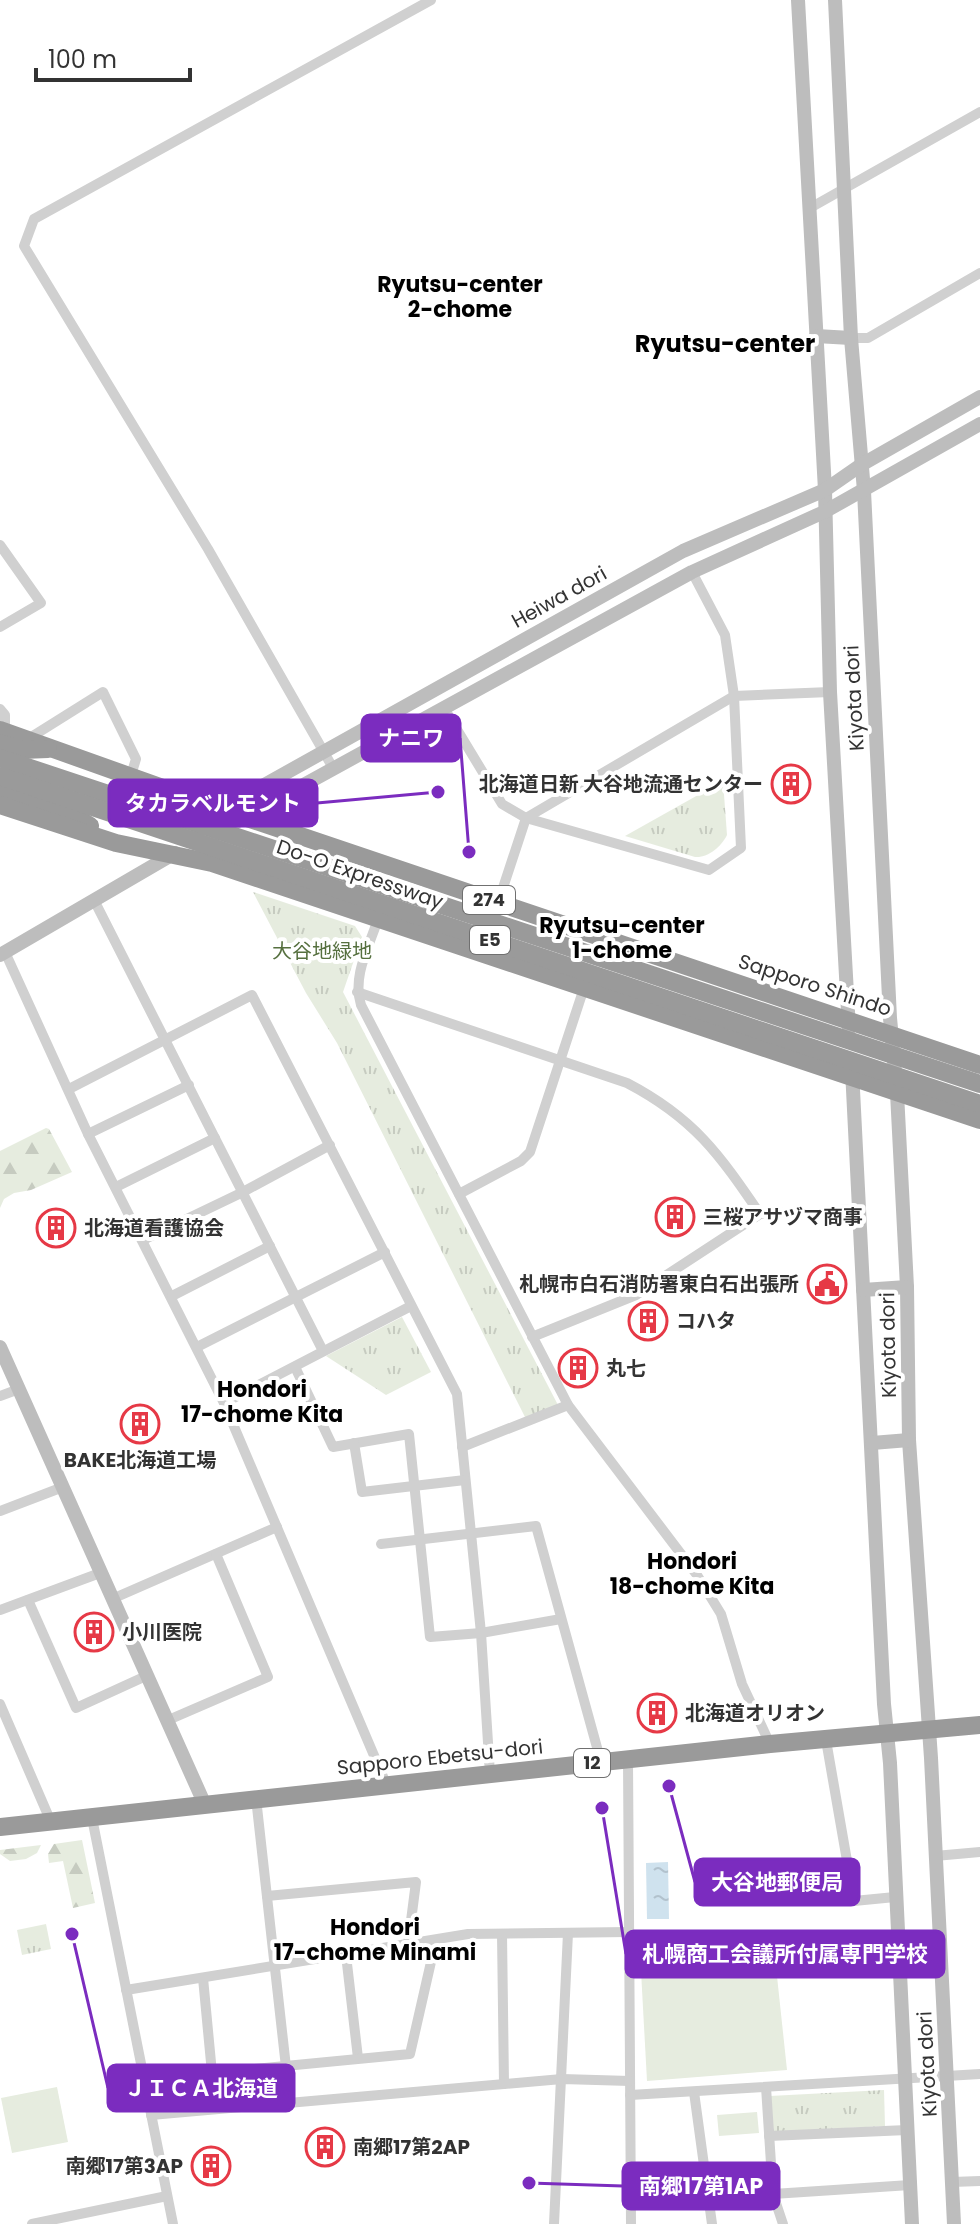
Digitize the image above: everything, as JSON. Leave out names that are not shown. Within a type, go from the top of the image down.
[{"type":"highway","name":"Sapporo Shindo","points":[[2,735],[28,739],[223,810],[980,1065]]},
{"type":"highway","points":[[2,735],[22,750],[57,749]]},
{"type":"highway","name":"Do-O Expressway","points":[[0,758],[980,1084]]},
{"type":"highway","name":"Do-O Expressway","points":[[0,776],[980,1104]]},
{"type":"highway","points":[[0,791],[74,816],[116,843]]},
{"type":"highway","points":[[0,805],[116,843],[212,863],[980,1120]]},
{"type":"highway","name":"Sapporo Ebetsu-dori","points":[[0,1827],[770,1744],[980,1725]]},
{"type":"street","points":[[333,768],[208,549],[24,246],[34,219],[431,0]]},
{"type":"street","name":"Kiyota dori","points":[[798,0],[825,490],[830,692],[912,2224]]},
{"type":"street","name":"Kiyota dori","points":[[835,0],[851,338],[864,491],[891,1033],[897,1093],[907,1287],[909,1440],[929,1730],[954,2224]]},
{"type":"street","points":[[810,208],[980,112]]},
{"type":"street","points":[[816,336],[868,338],[980,273]]},
{"type":"street","name":"Heiwa dori","points":[[171,855],[223,810],[683,551],[825,490],[861,465],[980,397]]},
{"type":"street","name":"Heiwa dori","points":[[2,953],[95,902],[171,855],[247,818],[692,572],[824,512],[980,424]]},
{"type":"street","points":[[0,545],[41,603],[0,627]]},
{"type":"street","points":[[444,708],[502,804],[526,818],[709,870],[741,848],[734,696],[725,635],[692,572]]},
{"type":"street","points":[[28,739],[103,692],[136,759],[131,775]]},
{"type":"street","points":[[498,903],[526,818],[734,696],[830,692]]},
{"type":"street","points":[[0,709],[5,715],[2,735]]},
{"type":"street","points":[[95,902],[323,1351]]},
{"type":"street","points":[[378,919],[358,979],[357,992],[361,1005],[568,1405],[697,1575],[721,1614],[742,1684],[770,1744]]},
{"type":"street","points":[[2,953],[88,1134],[224,1403],[387,1786]]},
{"type":"street","points":[[459,1194],[521,1161],[530,1152],[584,988]]},
{"type":"street","points":[[357,992],[627,1083],[680,1116],[718,1153],[760,1214]]},
{"type":"street","points":[[69,1089],[252,995],[457,1394],[481,1633],[490,1774]]},
{"type":"street","points":[[88,1134],[189,1085]]},
{"type":"street","points":[[116,1187],[215,1138]]},
{"type":"street","points":[[143,1240],[241,1193],[330,1145]]},
{"type":"street","points":[[532,1337],[636,1295],[760,1214],[860,1209]]},
{"type":"street","points":[[172,1296],[270,1246]]},
{"type":"street","points":[[197,1347],[385,1252]]},
{"type":"street","points":[[863,1290],[907,1287]]},
{"type":"street","points":[[224,1403],[411,1306]]},
{"type":"street","points":[[0,1347],[205,1805]]},
{"type":"street","points":[[295,1367],[333,1447],[409,1434],[430,1637],[481,1633],[561,1619]]},
{"type":"street","points":[[0,1396],[19,1389]]},
{"type":"street","points":[[462,1447],[568,1405]]},
{"type":"street","points":[[872,1443],[909,1440]]},
{"type":"street","points":[[354,1443],[362,1492],[465,1480]]},
{"type":"street","points":[[0,1511],[63,1487]]},
{"type":"street","points":[[381,1544],[536,1526],[601,1762]]},
{"type":"street","points":[[112,1599],[277,1527]]},
{"type":"street","points":[[166,1721],[268,1677],[216,1554]]},
{"type":"street","points":[[0,1610],[100,1573]]},
{"type":"street","points":[[28,1600],[76,1708],[146,1676]]},
{"type":"street","points":[[0,1704],[51,1822]]},
{"type":"street","points":[[826,1740],[854,1901],[895,1897]]},
{"type":"street","points":[[628,1760],[631,2224]]},
{"type":"street","points":[[256,1798],[290,2103]]},
{"type":"street","points":[[92,1818],[173,2224]]},
{"type":"street","points":[[935,1856],[980,1852]]},
{"type":"street","points":[[267,1896],[416,1882],[408,1944]]},
{"type":"street","points":[[126,1990],[468,1934],[629,1932]]},
{"type":"street","points":[[554,2224],[568,1933]]},
{"type":"street","points":[[502,1934],[504,2084]]},
{"type":"street","points":[[203,1978],[212,2073],[410,2054],[436,1940]]},
{"type":"street","points":[[346,1955],[358,2058]]},
{"type":"street","points":[[630,2095],[980,2074]]},
{"type":"street","points":[[151,2115],[562,2079],[630,2081]]},
{"type":"street","points":[[766,2087],[773,2194],[783,2224]]},
{"type":"street","points":[[694,2092],[712,2224]]},
{"type":"street","points":[[769,2136],[907,2130]]},
{"type":"street","points":[[952,2182],[980,2181]]},
{"type":"street","points":[[773,2194],[910,2185]]},
{"type":"street","points":[[32,2224],[167,2196]]},
{"type":"green space","points":[[723,781],[727,835],[709,854],[695,857],[625,836]]},
{"type":"green space","name":"大谷地緑地","points":[[253,892],[355,926],[362,937],[343,992],[558,1405],[526,1419],[337,1043],[306,993]]},
{"type":"green space","points":[[46,1128],[72,1172],[31,1190],[14,1193],[4,1199],[0,1208],[0,1151]]},
{"type":"green space","points":[[402,1317],[431,1372],[386,1395],[326,1356]]},
{"type":"green space","points":[[82,1840],[95,1903],[73,1908],[63,1861],[49,1863],[48,1854],[54,1844]]},
{"type":"green space","points":[[41,1845],[37,1853],[26,1859],[10,1861],[0,1854],[0,1850]]},
{"type":"green space","points":[[46,1924],[51,1949],[22,1955],[17,1930]]},
{"type":"green space","points":[[774,1948],[787,2070],[647,2081],[641,1971],[652,1963]]},
{"type":"green space","points":[[57,2087],[68,2142],[12,2153],[1,2098]]},
{"type":"green space","points":[[884,2090],[885,2126],[772,2132],[770,2096]]},
{"type":"green space","points":[[757,2112],[759,2133],[719,2136],[717,2115]]},
{"type":"water","points":[[668,1862],[669,1919],[647,1919],[646,1863]]},
{"type":"place","name":"北海道日新 大谷地流通センター","points":[[791,784]]},
{"type":"place","name":"タカラベルモント","points":[[438,792]]},
{"type":"place","name":"ナニワ","points":[[469,852]]},
{"type":"place","name":"三桜アサヅマ商事","points":[[675,1217]]},
{"type":"place","name":"北海道看護協会","points":[[56,1228]]},
{"type":"place","name":"札幌市白石消防署東白石出張所","points":[[827,1284]]},
{"type":"place","name":"コハタ","points":[[648,1321]]},
{"type":"place","name":"丸七","points":[[578,1368]]},
{"type":"place","name":"BAKE北海道工場","points":[[140,1424]]},
{"type":"place","name":"小川医院","points":[[94,1632]]},
{"type":"place","name":"北海道オリオン","points":[[657,1713]]},
{"type":"place","name":"大谷地郵便局","points":[[669,1786]]},
{"type":"place","name":"札幌商工会議所付属専門学校","points":[[602,1808]]},
{"type":"place","name":"ＪＩＣＡ北海道","points":[[72,1934]]},
{"type":"place","name":"南郷17第2AP","points":[[325,2147]]},
{"type":"place","name":"南郷17第3AP","points":[[211,2166]]},
{"type":"place","name":"南郷17第1AP","points":[[529,2183]]},
{"type":"district","name":"Ryutsu-center 2-chome","points":[[460,296]]},
{"type":"district","name":"Ryutsu-center","points":[[725,344]]},
{"type":"district","name":"Ryutsu-center 1-chome","points":[[622,938]]},
{"type":"district","name":"Hondori 17-chome Kita","points":[[262,1402]]},
{"type":"district","name":"Hondori 18-chome Kita","points":[[692,1574]]},
{"type":"district","name":"Hondori 17-chome Minami","points":[[375,1940]]}]
